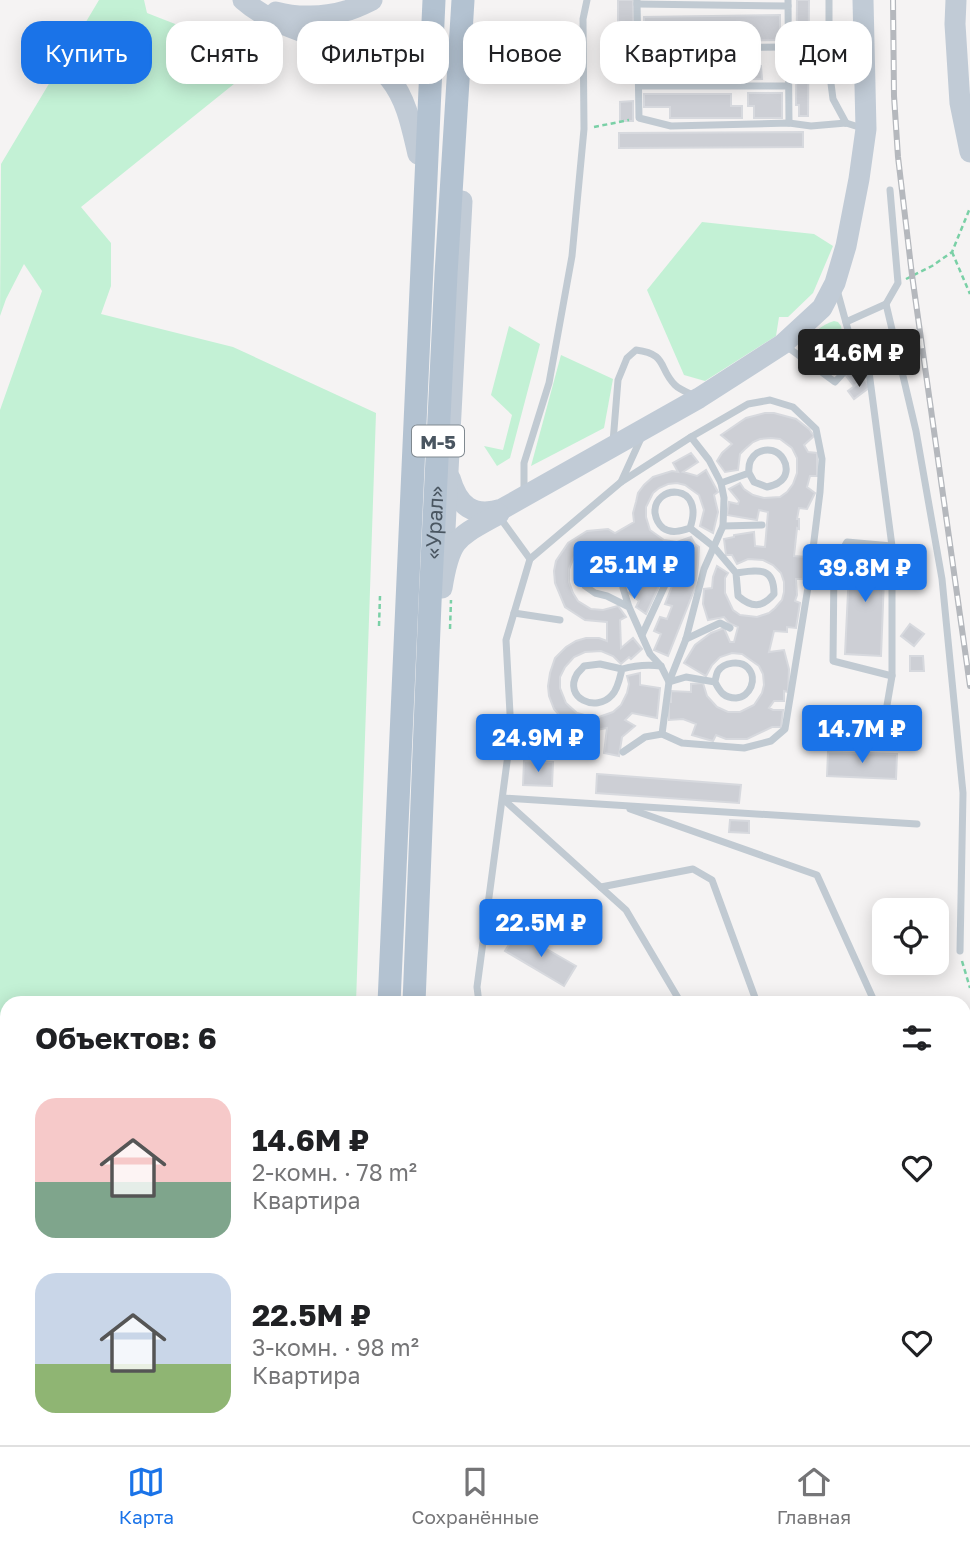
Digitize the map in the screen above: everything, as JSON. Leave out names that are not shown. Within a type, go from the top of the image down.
[{"type":"main road","name":"«Урал»","points":[[389,996],[434,0]]},
{"type":"main road","name":"«Урал»","points":[[414,996],[446,287],[465,0]]},
{"type":"street","points":[[244,0],[289,16],[316,16],[346,11],[372,0]]},
{"type":"street","points":[[244,0],[257,12],[272,20],[370,61],[390,78],[410,120],[418,154]]},
{"type":"street","points":[[406,616],[398,586],[398,561],[425,0]]},
{"type":"street","points":[[420,882],[431,821],[447,594],[448,473],[468,71],[465,0]]},
{"type":"street","points":[[448,473],[457,497],[464,505],[483,513],[502,509],[699,398],[783,344],[822,308],[835,283],[846,246],[859,179],[856,126],[863,0]]},
{"type":"street","points":[[958,9],[970,152]]},
{"type":"street","points":[[447,594],[446,562],[458,539],[524,497]]},
{"type":"lane","points":[[524,497],[524,463],[549,383],[572,256],[584,129],[583,19],[587,0]]},
{"type":"lane","points":[[829,0],[829,68],[833,99],[856,126]]},
{"type":"lane","points":[[638,21],[637,2],[788,3],[788,21]]},
{"type":"lane","points":[[789,124],[788,86],[639,86],[639,118],[671,126],[856,126]]},
{"type":"lane","points":[[846,322],[886,304],[898,283],[890,190]]},
{"type":"lane","points":[[835,283],[856,359],[869,372],[892,546],[892,676],[880,746]]},
{"type":"lane","points":[[886,304],[916,431],[942,579],[963,793],[960,951]]},
{"type":"lane","points":[[783,344],[835,382],[856,359]]},
{"type":"lane","points":[[613,447],[618,380],[627,358],[636,350],[651,352],[664,365],[677,387],[699,398]]},
{"type":"lane","points":[[478,996],[477,987],[511,732],[506,640],[530,559],[621,482],[748,404],[770,400],[793,407],[816,429],[821,459],[820,492],[809,581],[785,729],[771,741],[744,748],[682,743],[662,734],[645,737],[623,752]]},
{"type":"lane","points":[[621,482],[645,429]]},
{"type":"lane","points":[[662,734],[669,681],[686,639],[704,569],[723,526],[722,483],[691,437]]},
{"type":"lane","points":[[764,449],[781,454],[787,468],[779,483],[767,487],[754,482],[749,473],[748,466],[753,456],[764,449]]},
{"type":"lane","points":[[722,483],[749,473]]},
{"type":"lane","points":[[671,492],[689,498],[694,517],[690,528],[669,532],[661,527],[655,518],[655,507],[661,497],[671,492]]},
{"type":"lane","points":[[498,514],[530,559]]},
{"type":"lane","points":[[723,526],[762,525]]},
{"type":"lane","points":[[690,528],[714,547],[736,573],[738,596],[747,603],[757,605],[768,602],[775,594],[775,583],[767,573],[736,573]]},
{"type":"lane","points":[[892,546],[847,542],[834,565],[833,661],[892,676]]},
{"type":"lane","points":[[629,607],[585,586],[580,576],[582,563],[592,554],[606,553],[615,559],[622,575],[629,607],[650,654],[669,681]]},
{"type":"lane","points":[[642,635],[670,574]]},
{"type":"lane","points":[[514,613],[560,620]]},
{"type":"lane","points":[[686,639],[720,623],[730,628]]},
{"type":"lane","points":[[669,681],[686,677],[715,682],[722,694],[739,698],[747,695],[752,677],[749,669],[742,664],[733,663],[718,671],[715,682]]},
{"type":"lane","points":[[622,669],[613,695],[601,703],[589,703],[579,699],[574,690],[575,676],[584,666],[600,664],[622,669],[647,664],[661,666]]},
{"type":"lane","points":[[511,732],[546,747],[595,748]]},
{"type":"lane","points":[[503,798],[917,824]]},
{"type":"lane","points":[[503,798],[626,909],[677,996]]},
{"type":"lane","points":[[622,806],[817,875],[872,996]]},
{"type":"lane","points":[[601,887],[693,869],[712,880],[754,996]]},
{"type":"path","points":[[584,129],[639,118]]},
{"type":"path","points":[[898,283],[953,252],[970,208]]},
{"type":"path","points":[[953,252],[970,294]]},
{"type":"path","points":[[447,594],[450,629]]},
{"type":"path","points":[[379,626],[380,596]]},
{"type":"path","points":[[960,951],[970,988]]},
{"type":"green space","points":[[99,0],[144,0],[147,13],[168,21],[166,84],[234,84],[81,207],[111,243],[111,286],[101,314],[233,347],[376,413],[356,996],[0,996],[0,410],[42,291],[24,264],[0,316],[1,164],[49,84],[152,84],[152,21],[86,21]]},
{"type":"green space","points":[[702,222],[814,234],[833,246],[813,293],[788,317],[779,317],[776,336],[705,381],[684,375],[647,290]]},
{"type":"green space","points":[[834,321],[841,326],[839,339],[823,351],[812,350],[806,345],[817,330]]},
{"type":"green space","points":[[509,326],[540,344],[510,458],[497,466],[484,446],[503,450],[512,415],[491,395]]},
{"type":"green space","points":[[561,355],[613,379],[604,428],[531,466]]},
{"type":"building","points":[[618,0],[633,0],[633,21],[618,21]]},
{"type":"building","points":[[797,0],[809,0],[809,21],[797,21]]},
{"type":"building","points":[[780,15],[780,21],[775,21],[775,40],[761,40],[761,21],[644,21],[644,17]]},
{"type":"building","points":[[796,84],[808,84],[808,116],[799,116],[799,105],[796,105]]},
{"type":"building","points":[[748,93],[782,93],[782,118],[754,118],[754,106],[748,106]]},
{"type":"building","points":[[644,94],[731,94],[731,106],[742,106],[742,118],[670,118],[670,107],[644,107]]},
{"type":"building","points":[[633,101],[633,121],[620,121],[620,102]]},
{"type":"building","points":[[803,132],[803,147],[619,148],[619,133]]},
{"type":"building","points":[[846,350],[866,377],[854,386],[833,359]]},
{"type":"building","points":[[864,379],[870,387],[854,399],[848,391]]},
{"type":"building","points":[[765,413],[796,419],[809,429],[814,436],[804,445],[808,452],[817,453],[817,476],[810,476],[807,487],[815,493],[807,509],[799,508],[797,519],[799,529],[797,528],[794,556],[806,557],[803,579],[796,579],[795,601],[800,603],[796,628],[787,627],[787,632],[774,631],[769,652],[784,650],[789,669],[788,692],[784,691],[784,701],[774,701],[769,708],[783,710],[781,727],[772,727],[747,739],[726,739],[716,735],[713,741],[692,735],[696,724],[683,719],[669,720],[669,702],[671,691],[691,692],[691,684],[703,683],[707,696],[717,707],[728,712],[740,712],[754,705],[762,693],[763,674],[759,666],[742,654],[732,653],[720,657],[706,676],[684,663],[695,645],[711,633],[724,628],[730,642],[734,642],[738,627],[724,617],[708,620],[703,604],[704,589],[712,588],[717,566],[728,573],[725,578],[725,593],[733,610],[740,615],[757,617],[769,613],[782,600],[784,582],[781,573],[763,560],[748,559],[737,564],[732,555],[726,555],[724,539],[754,532],[755,546],[765,547],[768,512],[759,510],[757,520],[727,515],[729,502],[738,504],[739,501],[729,489],[740,483],[753,495],[764,498],[780,497],[793,484],[797,473],[797,458],[792,448],[780,439],[760,439],[753,442],[740,454],[738,470],[725,472],[717,461],[732,444],[721,435],[746,418]]},
{"type":"building","points":[[691,453],[698,462],[683,472],[697,476],[706,470],[718,492],[714,495],[718,512],[713,533],[700,526],[704,510],[699,495],[685,485],[668,484],[659,488],[653,493],[646,507],[650,530],[664,540],[677,542],[691,537],[699,547],[695,588],[668,656],[654,650],[661,634],[654,631],[660,617],[667,619],[672,606],[665,604],[674,581],[681,583],[683,568],[670,566],[667,561],[653,576],[661,582],[646,614],[636,607],[639,601],[629,593],[634,583],[632,559],[614,544],[591,544],[580,550],[569,569],[569,582],[578,601],[591,609],[603,610],[618,606],[626,617],[620,620],[621,648],[633,638],[642,649],[621,664],[613,656],[601,651],[585,652],[574,657],[560,677],[560,688],[566,703],[577,713],[596,718],[613,712],[621,705],[629,684],[627,676],[640,673],[640,685],[660,688],[657,718],[632,713],[625,720],[635,726],[622,737],[619,756],[604,753],[607,728],[580,730],[565,722],[554,709],[549,696],[550,673],[555,658],[566,647],[586,638],[607,641],[607,622],[585,620],[565,607],[555,583],[556,561],[568,543],[587,531],[608,529],[615,533],[634,522],[633,513],[638,493],[644,485],[653,477],[672,471],[678,472],[673,463]]},
{"type":"building","points":[[850,551],[885,553],[881,656],[845,654]]},
{"type":"building","points":[[910,624],[924,634],[914,646],[901,636]]},
{"type":"building","points":[[910,656],[923,656],[924,671],[910,671]]},
{"type":"building","points":[[828,752],[897,754],[896,779],[827,776]]},
{"type":"building","points":[[524,761],[553,762],[552,786],[523,785]]},
{"type":"building","points":[[597,774],[741,785],[739,803],[596,793]]},
{"type":"building","points":[[730,820],[749,821],[749,833],[729,832]]},
{"type":"building","points":[[517,932],[576,966],[564,986],[505,951]]},
{"type":"railway","points":[[893,0],[898,157],[970,686]]}]
